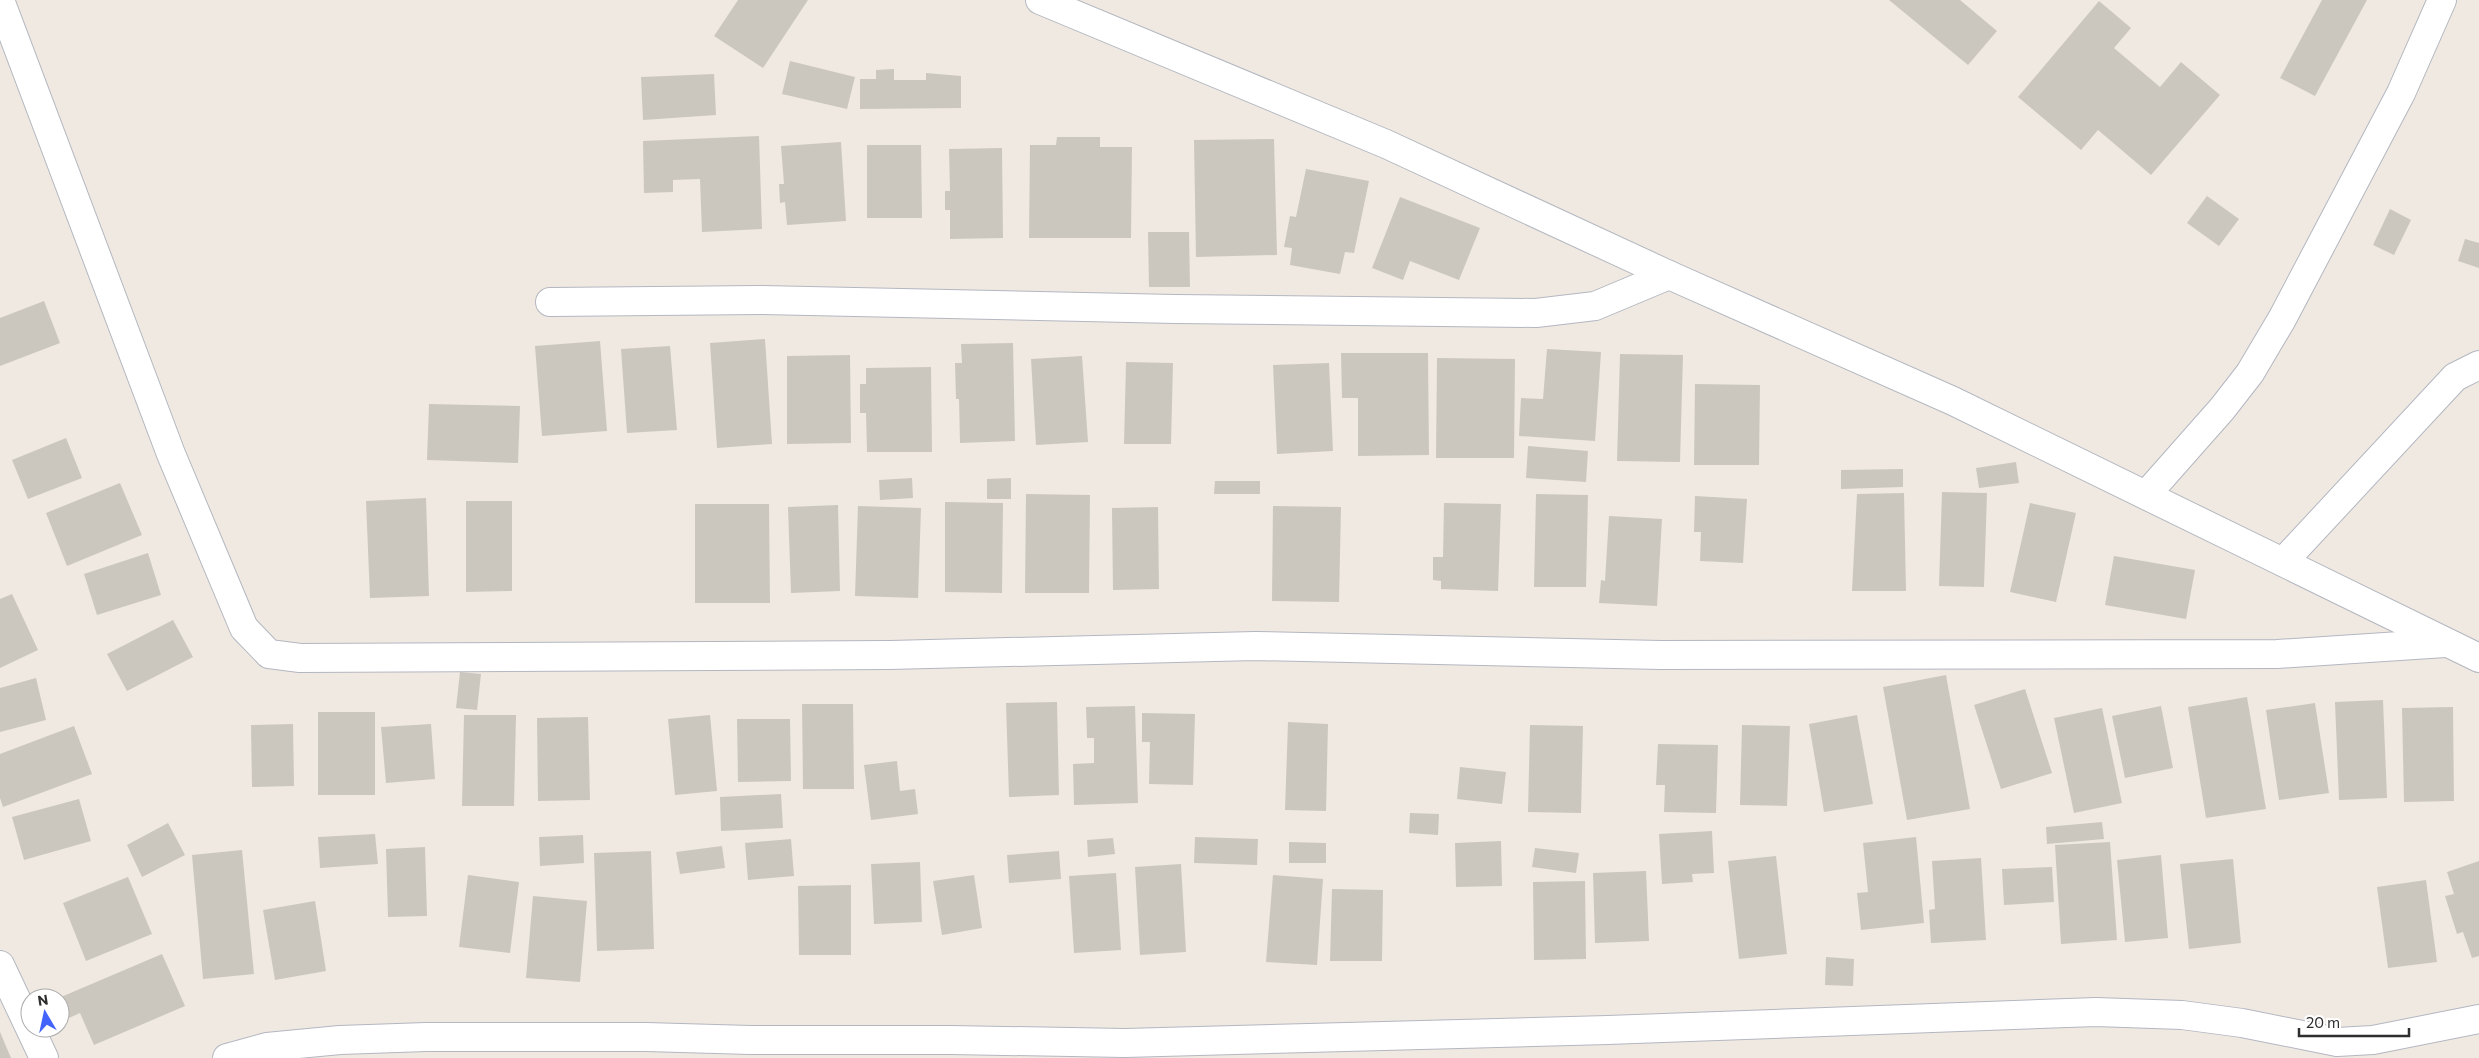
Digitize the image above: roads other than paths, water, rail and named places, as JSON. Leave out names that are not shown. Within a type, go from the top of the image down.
[{"type":"street","points":[[0,0],[168,444],[208,543],[244,628],[269,654],[300,658],[890,655],[1255,646],[1661,655],[2277,654],[2445,643]]},
{"type":"street","points":[[1040,0],[1386,144],[1669,275],[1953,401],[2479,658]]},
{"type":"street","points":[[2146,495],[2222,409],[2250,373],[2282,319],[2401,93],[2442,0]]},
{"type":"street","points":[[550,302],[760,300],[1175,310],[1536,313],[1595,306],[1669,275]]},
{"type":"street","points":[[2283,562],[2455,377],[2479,365]]},
{"type":"street","points":[[0,965],[44,1058]]},
{"type":"street","points":[[226,1058],[267,1047],[350,1040],[646,1037],[750,1049],[951,1040],[1126,1051],[1608,1030],[2096,1012],[2182,1015],[2242,1023],[2337,1042],[2373,1040],[2479,1019]]}]
